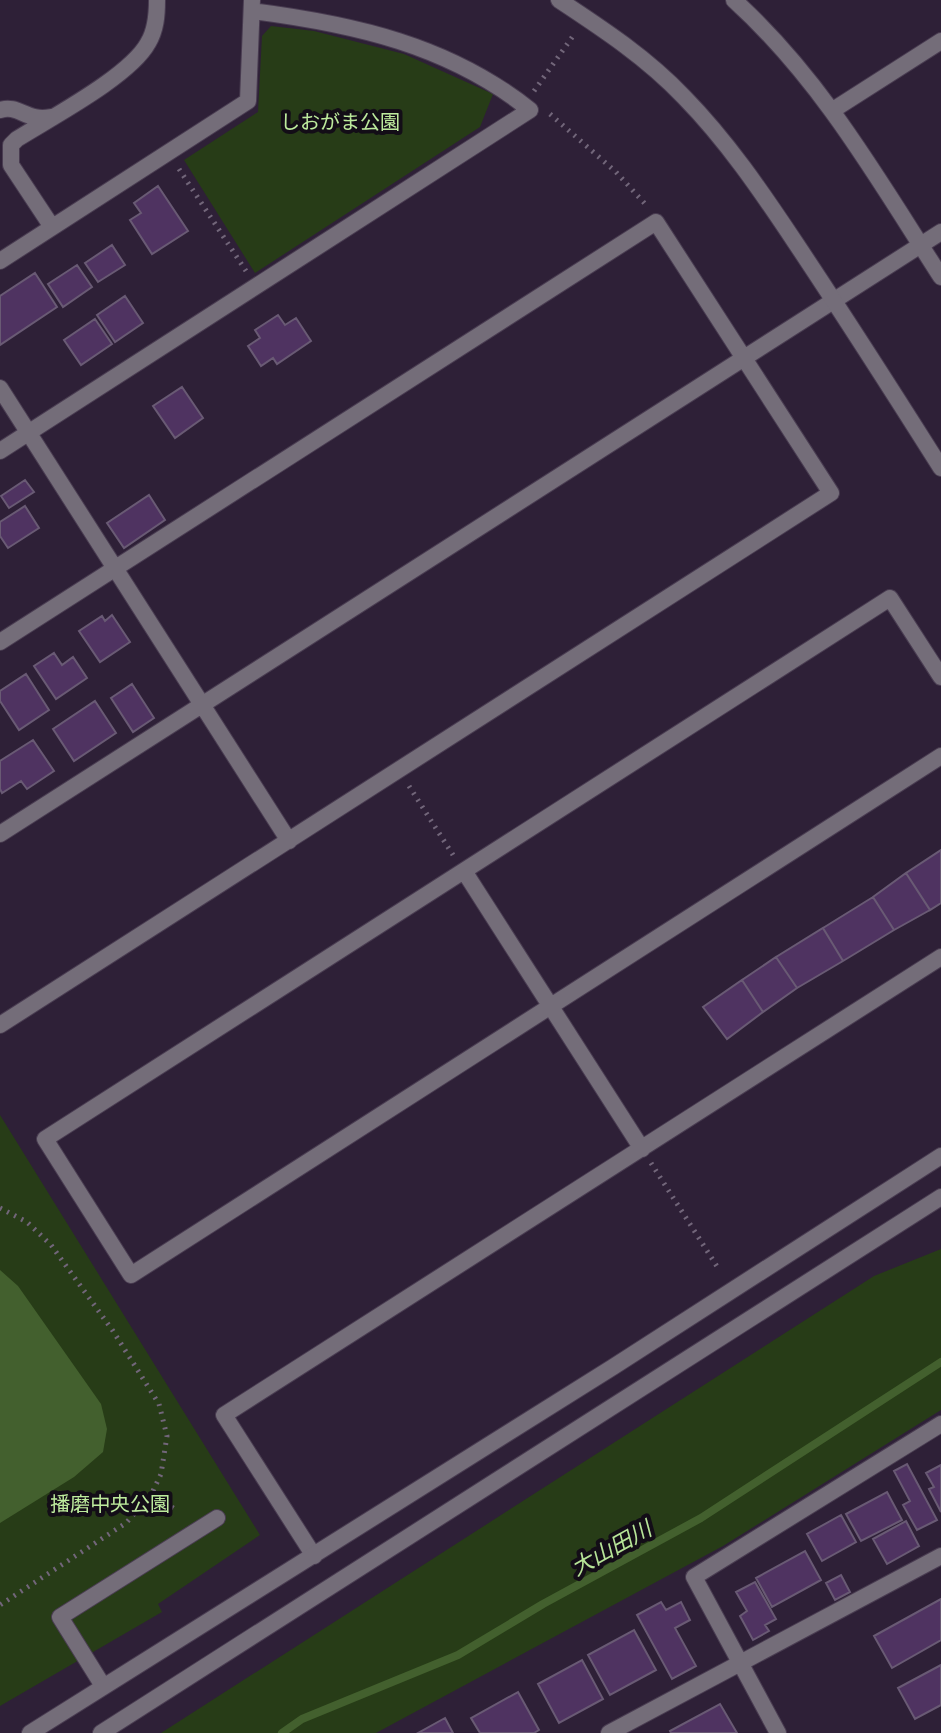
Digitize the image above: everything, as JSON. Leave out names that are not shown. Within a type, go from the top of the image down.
[{"type":"street","points":[[11,165],[10,149],[14,142],[128,68],[141,55],[155,27],[157,0]]},
{"type":"street","points":[[559,0],[620,41],[656,70],[714,128],[834,300],[941,468]]},
{"type":"street","points":[[734,0],[786,52],[833,110],[941,277]]},
{"type":"street","points":[[0,261],[248,101],[252,6],[413,45],[477,73],[502,87],[528,108],[0,451]]},
{"type":"street","points":[[833,110],[941,41]]},
{"type":"street","points":[[0,110],[14,108],[32,119],[51,117]]},
{"type":"street","points":[[0,148],[52,227]]},
{"type":"street","points":[[0,642],[656,222],[831,493],[0,1025]]},
{"type":"street","points":[[0,834],[941,232]]},
{"type":"street","points":[[0,388],[289,841]]},
{"type":"street","points":[[941,677],[890,598],[45,1139],[131,1275],[941,756]]},
{"type":"street","points":[[464,871],[642,1149]]},
{"type":"street","points":[[314,1556],[224,1415],[941,957]]},
{"type":"street","points":[[30,1733],[314,1556],[941,1156]]},
{"type":"street","points":[[101,1733],[941,1197]]},
{"type":"street","points":[[778,1733],[694,1577],[941,1424]]},
{"type":"street","points":[[103,1686],[60,1617],[217,1518]]},
{"type":"street","points":[[609,1733],[941,1556]]},
{"type":"path","points":[[573,36],[528,108],[545,110],[576,134],[634,191],[651,210],[656,222]]},
{"type":"path","points":[[168,152],[256,287]]},
{"type":"path","points":[[408,785],[464,871]]},
{"type":"path","points":[[642,1149],[718,1268]]},
{"type":"path","points":[[0,1208],[27,1222],[51,1245],[113,1331],[159,1404],[167,1436],[161,1474],[151,1495],[126,1523],[0,1605]]},
{"type":"path","points":[[151,1495],[175,1509]]},
{"type":"green space","name":"しおがま公園","points":[[271,26],[314,31],[404,54],[493,94],[480,127],[255,273],[184,160],[258,112],[262,36]]},
{"type":"green space","name":"播磨中央公園","points":[[0,1115],[260,1535],[158,1604],[162,1612],[0,1706]]},
{"type":"green space","points":[[941,1249],[941,1410],[723,1546],[376,1733],[161,1733],[874,1276]]},
{"type":"shaded area","points":[[0,1270],[18,1286],[101,1404],[107,1429],[103,1452],[74,1477],[0,1523]]},
{"type":"building","points":[[158,186],[188,231],[152,254],[130,220],[141,213],[134,203]]},
{"type":"building","points":[[112,245],[125,265],[98,282],[85,263]]},
{"type":"building","points":[[77,265],[92,287],[63,307],[48,284]]},
{"type":"building","points":[[35,273],[57,307],[0,345],[0,296]]},
{"type":"building","points":[[125,296],[143,323],[115,342],[97,315]]},
{"type":"building","points":[[278,315],[285,325],[296,318],[311,341],[277,364],[273,358],[261,366],[248,346],[260,338],[255,330]]},
{"type":"building","points":[[95,319],[112,344],[81,365],[64,340]]},
{"type":"building","points":[[182,387],[203,418],[175,438],[153,406]]},
{"type":"building","points":[[25,480],[34,492],[9,508],[1,496]]},
{"type":"building","points":[[149,495],[165,520],[124,548],[107,523]]},
{"type":"building","points":[[25,506],[39,528],[8,548],[0,536],[0,522]]},
{"type":"building","points":[[112,615],[130,642],[100,662],[79,631],[102,616],[105,621]]},
{"type":"building","points":[[54,653],[62,665],[73,657],[87,678],[56,699],[34,666]]},
{"type":"building","points":[[26,674],[49,710],[19,730],[0,701],[0,691]]},
{"type":"building","points":[[132,684],[154,718],[133,732],[111,698]]},
{"type":"building","points":[[95,701],[116,733],[74,761],[53,729]]},
{"type":"building","points":[[33,740],[54,771],[27,789],[21,781],[2,793],[0,761]]},
{"type":"building","points":[[941,850],[941,903],[930,910],[906,873]]},
{"type":"building","points":[[906,873],[930,910],[894,930],[873,897]]},
{"type":"building","points":[[873,897],[894,930],[843,961],[823,928]]},
{"type":"building","points":[[823,928],[843,961],[797,988],[776,957]]},
{"type":"building","points":[[776,957],[797,988],[763,1012],[742,980]]},
{"type":"building","points":[[742,980],[763,1012],[727,1039],[703,1007]]},
{"type":"building","points":[[907,1464],[937,1520],[917,1530],[903,1505],[910,1501],[894,1471]]},
{"type":"building","points":[[941,1465],[941,1512],[929,1489],[934,1487],[926,1473]]},
{"type":"building","points":[[887,1492],[902,1520],[861,1541],[846,1514]]},
{"type":"building","points":[[841,1515],[856,1542],[822,1561],[807,1534]]},
{"type":"building","points":[[906,1521],[919,1546],[887,1564],[873,1539]]},
{"type":"building","points":[[805,1551],[821,1580],[772,1607],[756,1578]]},
{"type":"building","points":[[841,1575],[850,1592],[835,1600],[826,1583]]},
{"type":"building","points":[[755,1582],[776,1619],[765,1625],[769,1631],[753,1640],[740,1616],[747,1611],[736,1592]]},
{"type":"building","points":[[941,1599],[941,1640],[892,1668],[874,1636]]},
{"type":"building","points":[[661,1602],[666,1610],[681,1602],[690,1620],[675,1628],[696,1666],[672,1679],[637,1615]]},
{"type":"building","points":[[634,1630],[656,1670],[610,1695],[588,1655]]},
{"type":"building","points":[[582,1660],[603,1699],[559,1723],[538,1684]]},
{"type":"building","points":[[941,1665],[941,1705],[915,1719],[898,1688]]},
{"type":"building","points":[[518,1692],[539,1730],[534,1733],[480,1733],[471,1718]]},
{"type":"building","points":[[720,1704],[737,1733],[671,1733],[670,1731]]},
{"type":"building","points":[[445,1718],[453,1733],[418,1733]]},
{"type":"waterway","name":"大山田川","points":[[282,1733],[302,1719],[458,1655],[543,1604],[701,1518],[941,1362]]}]
